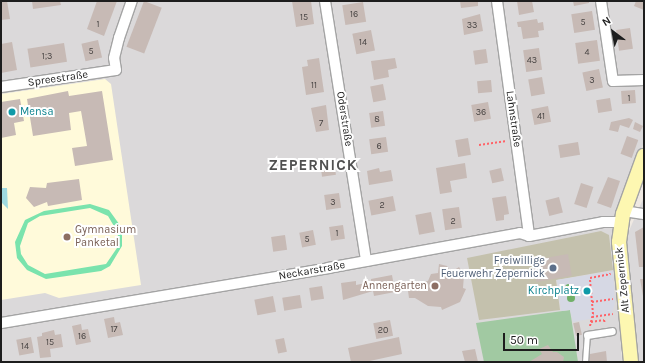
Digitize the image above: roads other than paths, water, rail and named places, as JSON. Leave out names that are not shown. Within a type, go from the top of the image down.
[{"type":"main road","name":"Alt Zepernick","points":[[631,362],[619,242],[623,217],[644,156]]},
{"type":"street","name":"Spreestraße","points":[[1,87],[116,70],[114,58],[119,38],[132,1]]},
{"type":"street","name":"Oderstraße","points":[[325,1],[366,261]]},
{"type":"street","name":"Lahnstraße","points":[[497,1],[529,236]]},
{"type":"street","points":[[602,1],[614,81],[644,80]]},
{"type":"street","name":"Neckarstraße","points":[[1,323],[366,261],[520,233],[529,236],[644,214]]},
{"type":"street","points":[[587,335],[612,331]]},
{"type":"lane","points":[[585,362],[587,335]]},
{"type":"water","points":[[1,188],[7,188],[8,209],[1,202]]},
{"type":"place","name":"Mensa","points":[[12,112]]},
{"type":"place","name":"Gymnasium Panketal","points":[[67,237]]},
{"type":"place","name":"Freiwillige Feuerwehr Zepernick","points":[[553,268]]},
{"type":"place","name":"Annengarten","points":[[435,286]]},
{"type":"place","name":"Kirchplatz","points":[[587,291]]},
{"type":"district","name":"ZEPERNICK","points":[[313,166]]}]
